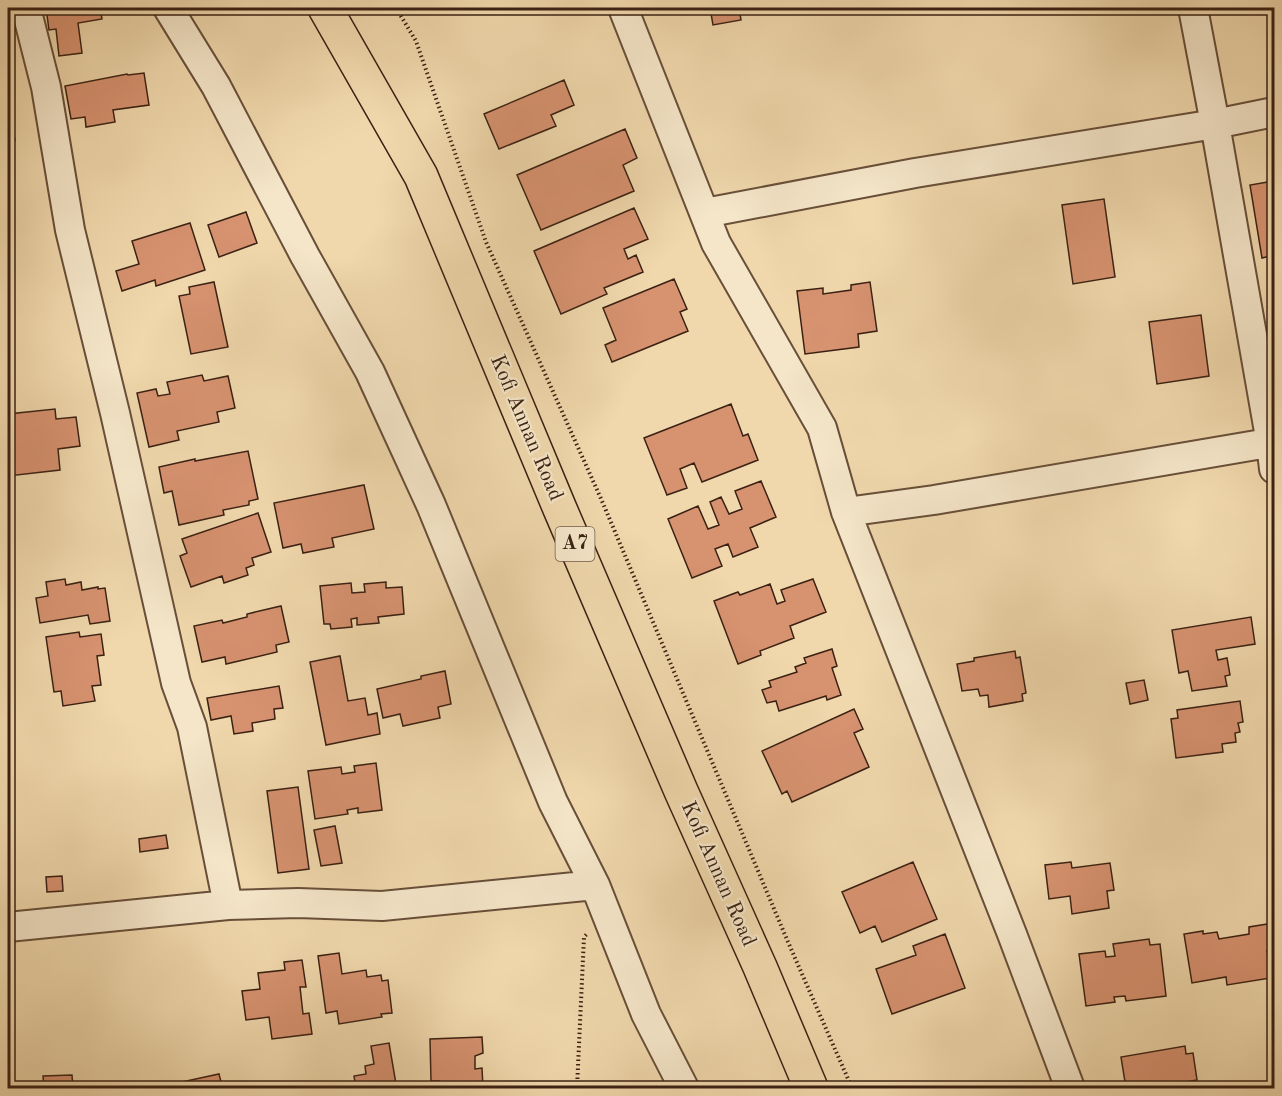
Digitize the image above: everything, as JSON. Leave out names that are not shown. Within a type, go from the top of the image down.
[{"type":"main road","name":"Kofi Annan Road","points":[[325,8],[421,176],[564,520],[811,1089]]},
{"type":"street","points":[[26,8],[46,87],[70,230],[116,413],[176,683],[192,727],[228,905]]},
{"type":"street","points":[[168,8],[216,86],[305,256],[370,372],[430,505],[554,802],[595,885],[646,1014],[684,1089]]},
{"type":"street","points":[[623,8],[716,243],[822,428],[846,512],[1012,934],[1070,1089]]},
{"type":"street","points":[[846,512],[1273,452],[1215,124],[1192,8]]},
{"type":"street","points":[[705,213],[915,173],[1215,124],[1275,112]]},
{"type":"street","points":[[8,927],[228,905],[298,903],[382,906],[595,885]]},
{"type":"path","points":[[396,8],[416,40],[486,242],[602,501],[852,1089]]},
{"type":"path","points":[[577,1089],[584,937],[607,915]]},
{"type":"building","points":[[46,8],[100,8],[102,19],[78,23],[82,53],[59,56],[56,29],[49,30]]},
{"type":"building","points":[[710,8],[739,8],[741,20],[713,25]]},
{"type":"building","points":[[144,73],[149,105],[113,110],[115,122],[86,127],[85,117],[71,119],[65,86]]},
{"type":"building","points":[[564,80],[574,105],[551,115],[556,126],[499,149],[484,114]]},
{"type":"building","points":[[8,110],[15,140],[8,141]]},
{"type":"building","points":[[625,129],[637,158],[623,165],[634,191],[541,230],[517,175]]},
{"type":"building","points":[[1274,181],[1274,255],[1262,258],[1250,185]]},
{"type":"building","points":[[1104,199],[1115,277],[1073,284],[1062,205]]},
{"type":"building","points":[[634,208],[648,239],[624,249],[628,259],[636,255],[643,272],[604,288],[607,294],[561,314],[534,251]]},
{"type":"building","points":[[246,212],[257,243],[219,257],[208,225]]},
{"type":"building","points":[[190,223],[205,270],[156,286],[155,280],[122,291],[116,271],[139,264],[132,241]]},
{"type":"building","points":[[674,279],[687,309],[680,312],[688,331],[612,362],[605,345],[616,340],[603,308]]},
{"type":"building","points":[[214,282],[228,347],[191,354],[179,296],[190,294],[189,287]]},
{"type":"building","points":[[870,282],[877,331],[858,334],[859,347],[805,354],[797,291],[823,288],[823,294],[851,290],[851,285]]},
{"type":"building","points":[[1201,315],[1209,376],[1157,384],[1149,322]]},
{"type":"building","points":[[202,375],[204,381],[228,376],[235,408],[217,412],[219,422],[177,431],[179,440],[149,447],[137,393],[156,389],[158,396],[170,394],[167,382]]},
{"type":"building","points":[[731,404],[743,436],[748,434],[758,460],[702,482],[694,463],[680,469],[687,488],[667,495],[644,438]]},
{"type":"building","points":[[55,409],[56,419],[76,417],[80,446],[58,449],[60,470],[8,476],[8,414]]},
{"type":"building","points":[[248,451],[258,499],[249,501],[249,505],[223,510],[224,515],[179,525],[172,491],[164,493],[159,467]]},
{"type":"building","points":[[761,481],[776,517],[750,528],[758,547],[733,557],[728,544],[715,549],[722,566],[692,578],[668,519],[698,506],[708,529],[719,525],[710,502],[721,497],[729,514],[742,509],[735,491]]},
{"type":"building","points":[[364,485],[374,529],[332,538],[334,547],[303,553],[301,544],[283,548],[274,503]]},
{"type":"building","points":[[258,513],[271,552],[252,558],[254,565],[246,568],[248,575],[224,583],[222,576],[191,587],[180,556],[187,553],[182,539]]},
{"type":"building","points":[[65,579],[66,585],[81,582],[82,590],[105,588],[110,621],[90,624],[88,615],[40,623],[36,598],[48,596],[46,582]]},
{"type":"building","points":[[813,579],[826,612],[790,626],[794,638],[760,651],[761,655],[738,664],[714,601],[738,592],[740,595],[770,584],[777,604],[785,601],[781,590]]},
{"type":"building","points":[[386,582],[386,588],[402,587],[404,614],[378,617],[379,623],[357,625],[357,618],[351,619],[352,627],[331,629],[330,624],[324,624],[320,586],[351,583],[352,593],[365,592],[364,584]]},
{"type":"building","points":[[281,606],[289,642],[276,645],[277,652],[226,664],[225,657],[202,662],[194,626],[222,620],[223,623],[247,617],[247,614]]},
{"type":"building","points":[[1251,617],[1255,644],[1216,650],[1218,660],[1227,658],[1230,675],[1225,676],[1227,686],[1192,691],[1188,671],[1179,673],[1172,630]]},
{"type":"building","points":[[79,632],[80,637],[101,634],[104,655],[97,656],[101,685],[92,686],[95,701],[63,706],[61,691],[54,692],[46,637]]},
{"type":"building","points":[[832,649],[837,666],[832,668],[841,695],[827,700],[826,696],[779,711],[776,701],[767,703],[762,690],[771,687],[769,681],[797,672],[795,667],[806,663],[804,658]]},
{"type":"building","points":[[1015,651],[1016,658],[1020,657],[1026,693],[1022,694],[1023,701],[989,707],[988,695],[980,696],[978,689],[962,691],[957,664],[974,661],[974,658]]},
{"type":"building","points":[[340,656],[348,701],[365,698],[368,715],[377,713],[380,734],[326,745],[310,662]]},
{"type":"building","points":[[445,671],[451,704],[438,707],[440,718],[403,726],[400,714],[383,718],[377,689]]},
{"type":"building","points":[[1144,680],[1148,700],[1130,704],[1126,683]]},
{"type":"building","points":[[279,686],[283,708],[274,709],[275,719],[252,723],[253,731],[234,734],[231,716],[211,720],[207,698]]},
{"type":"building","points":[[1240,701],[1243,722],[1238,723],[1240,732],[1235,733],[1236,742],[1222,744],[1223,752],[1176,758],[1171,719],[1178,718],[1177,710]]},
{"type":"building","points":[[854,709],[863,729],[854,733],[869,767],[792,802],[787,791],[782,794],[762,751]]},
{"type":"building","points":[[376,763],[382,810],[358,813],[358,808],[347,810],[348,814],[315,819],[308,771],[341,767],[342,774],[355,772],[354,766]]},
{"type":"building","points":[[298,787],[309,869],[278,873],[267,791]]},
{"type":"building","points":[[335,826],[342,863],[321,866],[314,830]]},
{"type":"building","points":[[166,835],[168,848],[140,852],[139,839]]},
{"type":"building","points":[[913,862],[937,919],[882,942],[875,926],[860,933],[842,892]]},
{"type":"building","points":[[1071,862],[1072,868],[1110,863],[1114,890],[1107,891],[1109,908],[1072,914],[1070,896],[1049,899],[1045,865]]},
{"type":"building","points":[[62,876],[63,891],[47,892],[46,877]]},
{"type":"building","points":[[1273,923],[1274,950],[1267,951],[1269,959],[1274,958],[1274,983],[1271,984],[1270,978],[1227,985],[1226,977],[1192,983],[1184,934],[1203,931],[1203,934],[1217,932],[1219,939],[1249,934],[1249,927]]},
{"type":"building","points":[[945,934],[965,988],[892,1014],[876,969],[916,955],[913,946]]},
{"type":"building","points":[[1149,939],[1150,945],[1160,944],[1166,996],[1126,1001],[1125,996],[1114,997],[1115,1002],[1086,1006],[1079,954],[1105,951],[1106,957],[1115,956],[1113,944]]},
{"type":"building","points":[[339,953],[342,974],[366,970],[367,977],[381,975],[382,981],[388,980],[392,1013],[381,1014],[382,1017],[339,1024],[337,1011],[326,1013],[318,956]]},
{"type":"building","points":[[302,960],[306,987],[300,987],[303,1014],[309,1013],[312,1034],[272,1039],[269,1017],[246,1020],[242,991],[260,989],[258,973],[285,970],[284,962]]},
{"type":"building","points":[[482,1037],[483,1053],[475,1056],[475,1069],[482,1068],[483,1088],[439,1088],[439,1081],[431,1081],[430,1039]]},
{"type":"building","points":[[389,1043],[396,1084],[385,1086],[385,1088],[356,1088],[354,1076],[366,1074],[365,1066],[374,1064],[371,1046]]},
{"type":"building","points":[[1185,1046],[1186,1054],[1193,1053],[1197,1080],[1164,1086],[1164,1088],[1108,1088],[1107,1085],[1125,1082],[1121,1057]]},
{"type":"building","points":[[219,1074],[222,1086],[238,1083],[239,1088],[178,1088],[177,1083]]},
{"type":"building","points":[[72,1075],[73,1088],[44,1088],[43,1076]]}]
